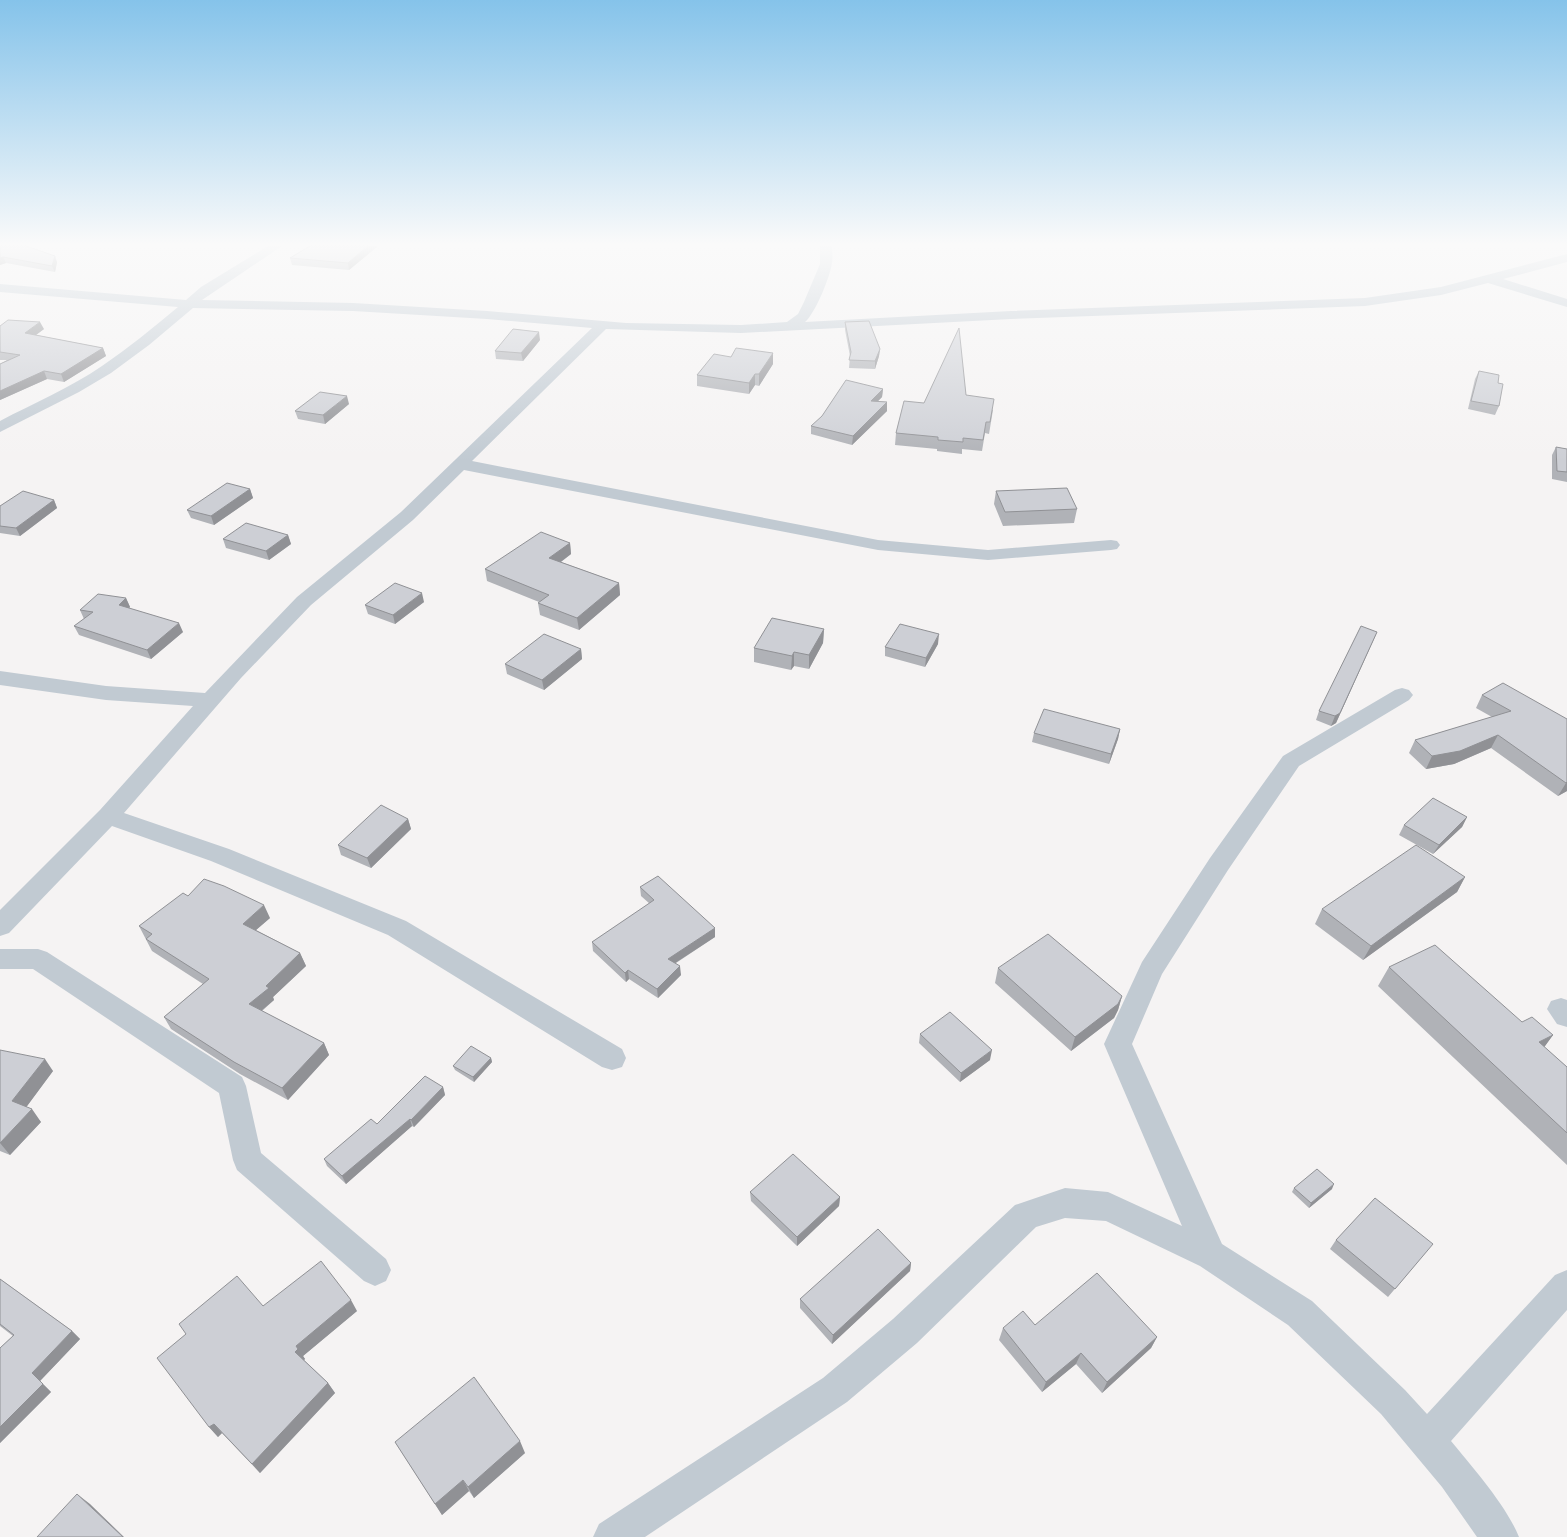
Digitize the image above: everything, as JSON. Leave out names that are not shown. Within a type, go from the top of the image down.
[{"type":"street","points":[[0,427],[74,390],[106,370],[173,318]]},
{"type":"street","points":[[519,318],[603,325],[722,328],[956,318]]},
{"type":"street","points":[[791,326],[802,318]]},
{"type":"street","points":[[0,926],[108,816],[211,700],[304,601],[407,516],[603,325]]},
{"type":"street","points":[[460,464],[878,546],[988,555],[1111,545]]},
{"type":"street","points":[[0,678],[106,693],[211,700]]},
{"type":"street","points":[[1211,1256],[1118,1044],[1151,970],[1219,864],[1291,761],[1402,695]]},
{"type":"street","points":[[108,816],[220,855],[397,928],[612,1058]]},
{"type":"street","points":[[0,959],[38,959],[232,1086],[248,1160],[375,1270]]},
{"type":"street","points":[[612,1537],[835,1390],[905,1331],[1026,1215],[1065,1203],[1108,1207],[1211,1256],[1300,1312],[1392,1402],[1455,1474],[1500,1537]]},
{"type":"street","points":[[1427,1442],[1567,1286]]},
{"type":"building","points":[[8,320],[40,322],[25,333],[103,348],[61,374],[44,371],[0,391],[0,364],[20,355],[0,352],[0,326]]},
{"type":"building","points":[[869,321],[880,349],[875,361],[849,360],[851,352],[845,322]]},
{"type":"building","points":[[959,328],[966,395],[994,399],[990,422],[986,422],[983,440],[963,438],[963,442],[938,440],[938,437],[896,433],[904,401],[924,403]]},
{"type":"building","points":[[513,329],[539,332],[521,353],[495,351]]},
{"type":"building","points":[[736,348],[773,353],[759,374],[755,374],[749,383],[697,375],[714,354],[731,357]]},
{"type":"building","points":[[1479,371],[1499,375],[1498,383],[1503,384],[1499,406],[1471,401]]},
{"type":"building","points":[[846,380],[883,389],[871,401],[887,402],[853,436],[811,426],[822,416]]},
{"type":"building","points":[[320,392],[347,396],[323,415],[295,411]]},
{"type":"building","points":[[1556,447],[1567,449],[1567,472],[1557,471]]},
{"type":"building","points":[[227,483],[250,489],[211,516],[187,510]]},
{"type":"building","points":[[1067,488],[1077,509],[1005,512],[996,491]]},
{"type":"building","points":[[23,491],[54,500],[16,528],[0,526],[0,506]]},
{"type":"building","points":[[246,523],[288,535],[266,551],[223,539]]},
{"type":"building","points":[[541,532],[570,543],[549,558],[619,583],[577,618],[538,603],[549,595],[485,569]]},
{"type":"building","points":[[395,583],[422,593],[393,615],[365,605]]},
{"type":"building","points":[[98,594],[126,598],[119,605],[179,623],[147,650],[74,626],[93,612],[80,610]]},
{"type":"building","points":[[772,618],[824,629],[809,655],[794,652],[792,656],[754,648]]},
{"type":"building","points":[[900,624],[939,634],[926,658],[885,647]]},
{"type":"building","points":[[1361,626],[1377,632],[1340,713],[1335,716],[1319,711]]},
{"type":"building","points":[[544,634],[581,649],[542,680],[505,664]]},
{"type":"building","points":[[1503,683],[1567,719],[1566,783],[1498,735],[1460,751],[1432,756],[1415,740],[1511,711],[1482,695]]},
{"type":"building","points":[[1044,709],[1120,729],[1111,754],[1034,733]]},
{"type":"building","points":[[1433,798],[1467,817],[1439,845],[1404,825]]},
{"type":"building","points":[[381,805],[408,819],[367,858],[338,845]]},
{"type":"building","points":[[1416,845],[1465,877],[1371,946],[1322,909]]},
{"type":"building","points":[[658,876],[715,928],[668,959],[680,966],[657,989],[628,970],[625,973],[592,942],[654,900],[640,887]]},
{"type":"building","points":[[204,879],[224,886],[264,905],[243,924],[300,953],[266,986],[269,988],[249,1004],[324,1043],[282,1088],[234,1062],[164,1017],[209,979],[146,939],[152,934],[139,926],[183,893],[188,896]]},
{"type":"building","points":[[1048,934],[1122,996],[1118,1004],[1075,1037],[998,968]]},
{"type":"building","points":[[1435,945],[1522,1022],[1532,1017],[1553,1035],[1539,1042],[1567,1067],[1567,1133],[1389,967]]},
{"type":"building","points":[[950,1012],[992,1050],[961,1073],[920,1034]]},
{"type":"building","points":[[471,1046],[491,1058],[473,1077],[453,1066]]},
{"type":"building","points":[[0,1050],[45,1059],[12,1101],[32,1109],[0,1143]]},
{"type":"building","points":[[425,1076],[443,1087],[411,1120],[342,1176],[324,1159],[371,1119],[377,1124]]},
{"type":"building","points":[[793,1154],[840,1197],[797,1237],[750,1192]]},
{"type":"building","points":[[1317,1169],[1334,1184],[1311,1203],[1294,1188]]},
{"type":"building","points":[[1375,1198],[1433,1244],[1395,1289],[1336,1240]]},
{"type":"building","points":[[878,1229],[911,1263],[833,1335],[800,1299]]},
{"type":"building","points":[[321,1261],[351,1300],[296,1346],[298,1349],[295,1352],[328,1383],[252,1464],[214,1424],[209,1427],[157,1358],[186,1334],[179,1324],[237,1276],[263,1306]]},
{"type":"building","points":[[1097,1273],[1157,1337],[1107,1382],[1081,1353],[1046,1382],[1003,1328],[1023,1311],[1035,1325]]},
{"type":"building","points":[[0,1279],[72,1331],[32,1373],[43,1384],[0,1427],[0,1348],[14,1335],[0,1324]]},
{"type":"building","points":[[474,1377],[520,1441],[468,1487],[463,1480],[435,1504],[395,1442]]},
{"type":"building","points":[[77,1494],[123,1537],[37,1537]]}]
